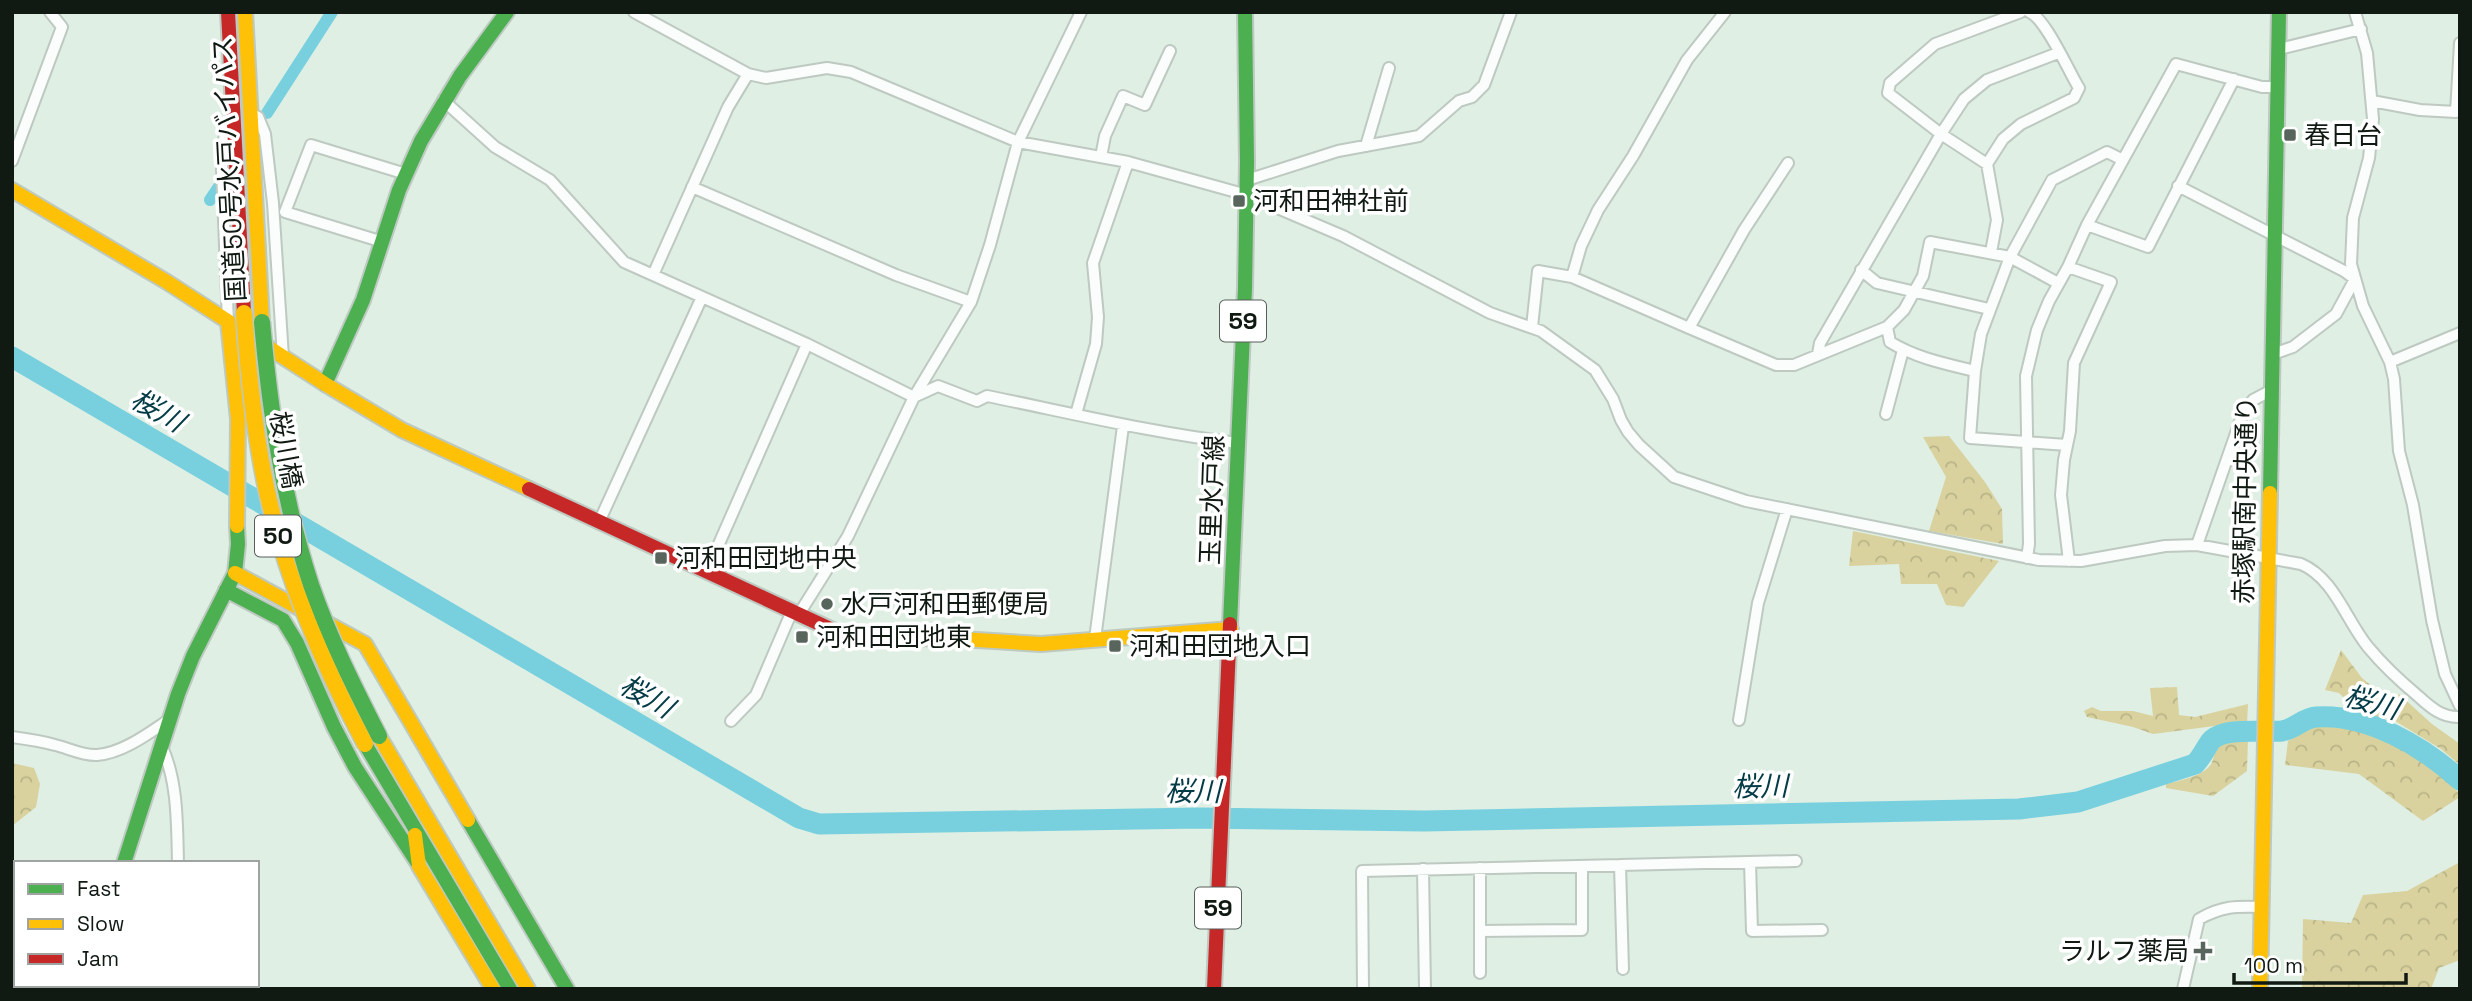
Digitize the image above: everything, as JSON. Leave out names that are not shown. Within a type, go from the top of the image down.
[{"type":"main road","name":"国道50号水戸バイパス","points":[[228,12],[244,313]]},
{"type":"main road","name":"国道50号水戸バイパス","points":[[245,12],[262,322]]},
{"type":"main road","points":[[326,384],[345,346],[406,174],[443,100],[507,12]]},
{"type":"main road","name":"玉里水戸線","points":[[1214,989],[1231,629],[1247,188],[1245,12]]},
{"type":"main road","name":"赤塚駅南中央通り","points":[[2260,989],[2279,12]]},
{"type":"main road","points":[[12,190],[167,282],[402,430],[837,632],[869,639],[941,638],[1025,644],[1231,629]]},
{"type":"main road","name":"桜川橋","points":[[244,313],[262,467],[280,543],[321,658],[372,740]]},
{"type":"main road","points":[[125,861],[161,745],[193,656],[235,573],[238,419],[228,322]]},
{"type":"main road","name":"桜川橋","points":[[262,322],[278,464],[291,520],[336,653],[372,740]]},
{"type":"main road","points":[[235,573],[365,644],[567,989]]},
{"type":"main road","points":[[226,590],[284,620],[316,681],[334,727],[355,766],[493,989]]},
{"type":"main road","name":"50","points":[[372,740],[424,810],[528,989]]},
{"type":"main road","name":"50","points":[[372,740],[413,825],[510,989]]},
{"type":"main road","points":[[424,810],[448,837],[478,879],[543,989]]},
{"type":"main road","points":[[413,825],[419,866]]},
{"type":"street","points":[[12,161],[62,27],[50,12]]},
{"type":"street","points":[[634,12],[748,74],[766,78],[827,68],[851,72],[1018,142],[1247,188],[1490,313],[1532,327],[1561,343],[1595,370],[1614,399],[1628,432],[1639,445],[1674,477],[1718,494],[2027,558],[2069,562],[2165,546],[2197,545],[2301,564],[2325,582],[2366,644],[2385,667],[2442,715],[2460,717]]},
{"type":"street","points":[[731,721],[756,695],[796,613],[848,536],[914,397],[971,302],[990,246],[1018,142],[1081,12]]},
{"type":"street","points":[[1247,188],[1338,151],[1419,136],[1459,101],[1472,97],[1484,85],[1511,12]]},
{"type":"street","points":[[1572,277],[1581,246],[1598,211],[1633,156],[1687,60],[1725,12]]},
{"type":"street","points":[[1987,164],[1941,134],[1888,93],[1890,83],[1935,44],[2021,12]]},
{"type":"street","points":[[1991,253],[1997,220],[1987,164],[2003,139],[2021,124],[2074,98],[2079,88],[2035,14],[2029,12]]},
{"type":"street","points":[[2355,12],[2361,29],[2372,101],[2373,141],[2353,218],[2351,264],[2363,306],[2390,362],[2394,379],[2399,451],[2413,505],[2432,620],[2445,674],[2456,686],[2460,706]]},
{"type":"street","points":[[2278,49],[2361,29]]},
{"type":"street","points":[[2372,101],[2420,110],[2456,112],[2460,43]]},
{"type":"street","points":[[1101,157],[1105,136],[1123,96],[1145,104],[1170,51]]},
{"type":"street","points":[[1818,354],[1820,343],[1861,270],[1964,99],[1987,80],[2058,52]]},
{"type":"street","points":[[2027,558],[2026,376],[2029,355],[2058,282],[2068,267],[2087,225],[2176,64],[2262,87],[2278,87]]},
{"type":"street","points":[[1366,146],[1389,68]]},
{"type":"street","points":[[653,275],[728,107],[748,74]]},
{"type":"street","points":[[2087,225],[2148,247],[2234,79]]},
{"type":"street","points":[[443,100],[495,146],[550,180],[624,262],[807,344],[914,397]]},
{"type":"street","points":[[228,322],[222,169],[226,140],[225,118],[234,110]]},
{"type":"street","points":[[251,114],[258,117],[265,134],[274,216],[283,357]]},
{"type":"street","points":[[383,242],[285,212],[311,145],[406,174]]},
{"type":"street","points":[[2067,445],[1970,438],[1981,334],[2010,257],[2052,180],[2108,152],[2123,160]]},
{"type":"street","points":[[1076,414],[1096,344],[1098,317],[1093,263],[1128,162]]},
{"type":"street","points":[[1689,328],[1744,230],[1788,163]]},
{"type":"street","points":[[2178,186],[2355,279]]},
{"type":"street","points":[[692,187],[896,275],[971,302]]},
{"type":"street","points":[[1532,327],[1538,271],[1572,277],[1776,365],[1794,365],[1887,327],[1904,310],[1923,276],[1930,242],[2010,257],[2058,282]]},
{"type":"street","points":[[2068,267],[2111,282],[2074,363],[2061,495],[2069,562]]},
{"type":"street","points":[[1861,270],[1877,284],[1989,309]]},
{"type":"street","points":[[2273,354],[2293,347],[2336,314],[2355,279]]},
{"type":"street","points":[[599,522],[702,297]]},
{"type":"street","points":[[1887,327],[1890,342],[1903,350],[1935,362],[1975,371]]},
{"type":"street","points":[[2390,362],[2460,333]]},
{"type":"street","points":[[707,571],[807,344]]},
{"type":"street","points":[[1886,414],[1903,350]]},
{"type":"street","points":[[914,397],[938,386],[977,401],[987,396],[1123,426],[1238,443]]},
{"type":"street","points":[[2197,545],[2242,416],[2253,401],[2272,390]]},
{"type":"street","points":[[1095,639],[1123,426]]},
{"type":"street","points":[[1739,720],[1758,603],[1787,509]]},
{"type":"street","points":[[12,737],[99,755],[146,736],[170,719]]},
{"type":"street","points":[[161,745],[169,761],[177,820],[178,861]]},
{"type":"street","points":[[1363,989],[1362,871],[1796,861]]},
{"type":"street","points":[[1751,862],[1752,931],[1822,930]]},
{"type":"street","points":[[1620,865],[1623,969]]},
{"type":"street","points":[[1480,931],[1582,930],[1582,866]]},
{"type":"street","points":[[1480,868],[1480,973]]},
{"type":"street","points":[[1423,869],[1425,989]]},
{"type":"street","points":[[2183,989],[2199,919],[2214,910],[2262,907]]},
{"type":"green space","points":[[1949,436],[1985,482],[2002,509],[2003,544],[1929,531],[1946,477],[1923,437]]},
{"type":"green space","points":[[1853,531],[1999,561],[1963,607],[1946,605],[1937,584],[1901,584],[1899,564],[1849,566]]},
{"type":"green space","points":[[2341,650],[2362,678],[2390,701],[2399,694],[2432,724],[2460,744],[2460,765],[2441,749],[2395,721],[2346,711],[2347,701],[2339,693],[2325,690]]},
{"type":"green space","points":[[2177,687],[2179,715],[2195,717],[2248,704],[2247,724],[2153,734],[2087,717],[2084,711],[2092,707],[2101,711],[2133,711],[2153,716],[2150,688]]},
{"type":"green space","points":[[2314,726],[2359,731],[2402,746],[2436,770],[2460,797],[2423,821],[2359,774],[2285,765],[2288,741]]},
{"type":"green space","points":[[2248,739],[2247,771],[2213,796],[2166,788],[2166,784],[2204,771],[2213,760],[2217,745],[2222,742]]},
{"type":"green space","points":[[12,763],[34,768],[40,784],[36,807],[12,826]]},
{"type":"green space","points":[[2460,862],[2460,960],[2439,968],[2431,989],[2302,989],[2303,919],[2351,923],[2363,895],[2407,891]]},
{"type":"waterway","points":[[267,113],[332,12]]},
{"type":"waterway","points":[[210,200],[225,178]]},
{"type":"waterway","name":"桜川","points":[[12,357],[799,818],[819,824],[1200,818],[1424,821],[2019,809],[2078,802],[2195,764],[2210,742],[2224,734],[2282,731],[2316,717],[2335,717],[2374,726],[2412,745],[2460,780]]},
{"type":"traffic: fast","points":[[325,384],[363,300],[399,190],[421,141],[460,76],[507,12]]},
{"type":"traffic: fast","points":[[1230,624],[1245,288],[1245,12]]},
{"type":"traffic: fast","points":[[2270,493],[2279,12]]},
{"type":"traffic: fast","points":[[262,322],[279,455],[301,553],[326,624],[379,736]]},
{"type":"traffic: fast","points":[[125,861],[178,694],[193,656],[235,573],[237,526]]},
{"type":"traffic: fast","points":[[226,590],[283,620],[297,643],[355,767],[417,862]]},
{"type":"traffic: fast","points":[[365,744],[510,989]]},
{"type":"traffic: fast","points":[[468,820],[567,989]]},
{"type":"traffic: slow","points":[[245,12],[262,322]]},
{"type":"traffic: slow","points":[[12,190],[167,282],[325,384],[402,430],[529,489]]},
{"type":"traffic: slow","points":[[244,313],[262,466],[283,554],[306,619],[365,744]]},
{"type":"traffic: slow","points":[[228,322],[238,419],[237,526]]},
{"type":"traffic: slow","points":[[2260,989],[2270,493]]},
{"type":"traffic: slow","points":[[235,573],[365,644],[468,820]]},
{"type":"traffic: slow","points":[[944,638],[1041,644],[1231,629]]},
{"type":"traffic: slow","points":[[379,736],[528,989]]},
{"type":"traffic: slow","points":[[415,835],[419,866],[493,989]]},
{"type":"traffic: jam","points":[[228,12],[244,313]]},
{"type":"traffic: jam","points":[[529,489],[837,632],[869,639],[944,638]]},
{"type":"traffic: jam","points":[[1214,989],[1230,624]]},
{"type":"place","name":"春日台","points":[[2290,135]]},
{"type":"place","name":"河和田神社前","points":[[1239,201]]},
{"type":"place","name":"河和田団地中央","points":[[661,558]]},
{"type":"place","name":"水戸河和田郵便局","points":[[827,604]]},
{"type":"place","name":"河和田団地東","points":[[802,637]]},
{"type":"place","name":"河和田団地入口","points":[[1115,646]]},
{"type":"place","name":"ラルフ薬局","points":[[2203,951]]}]
